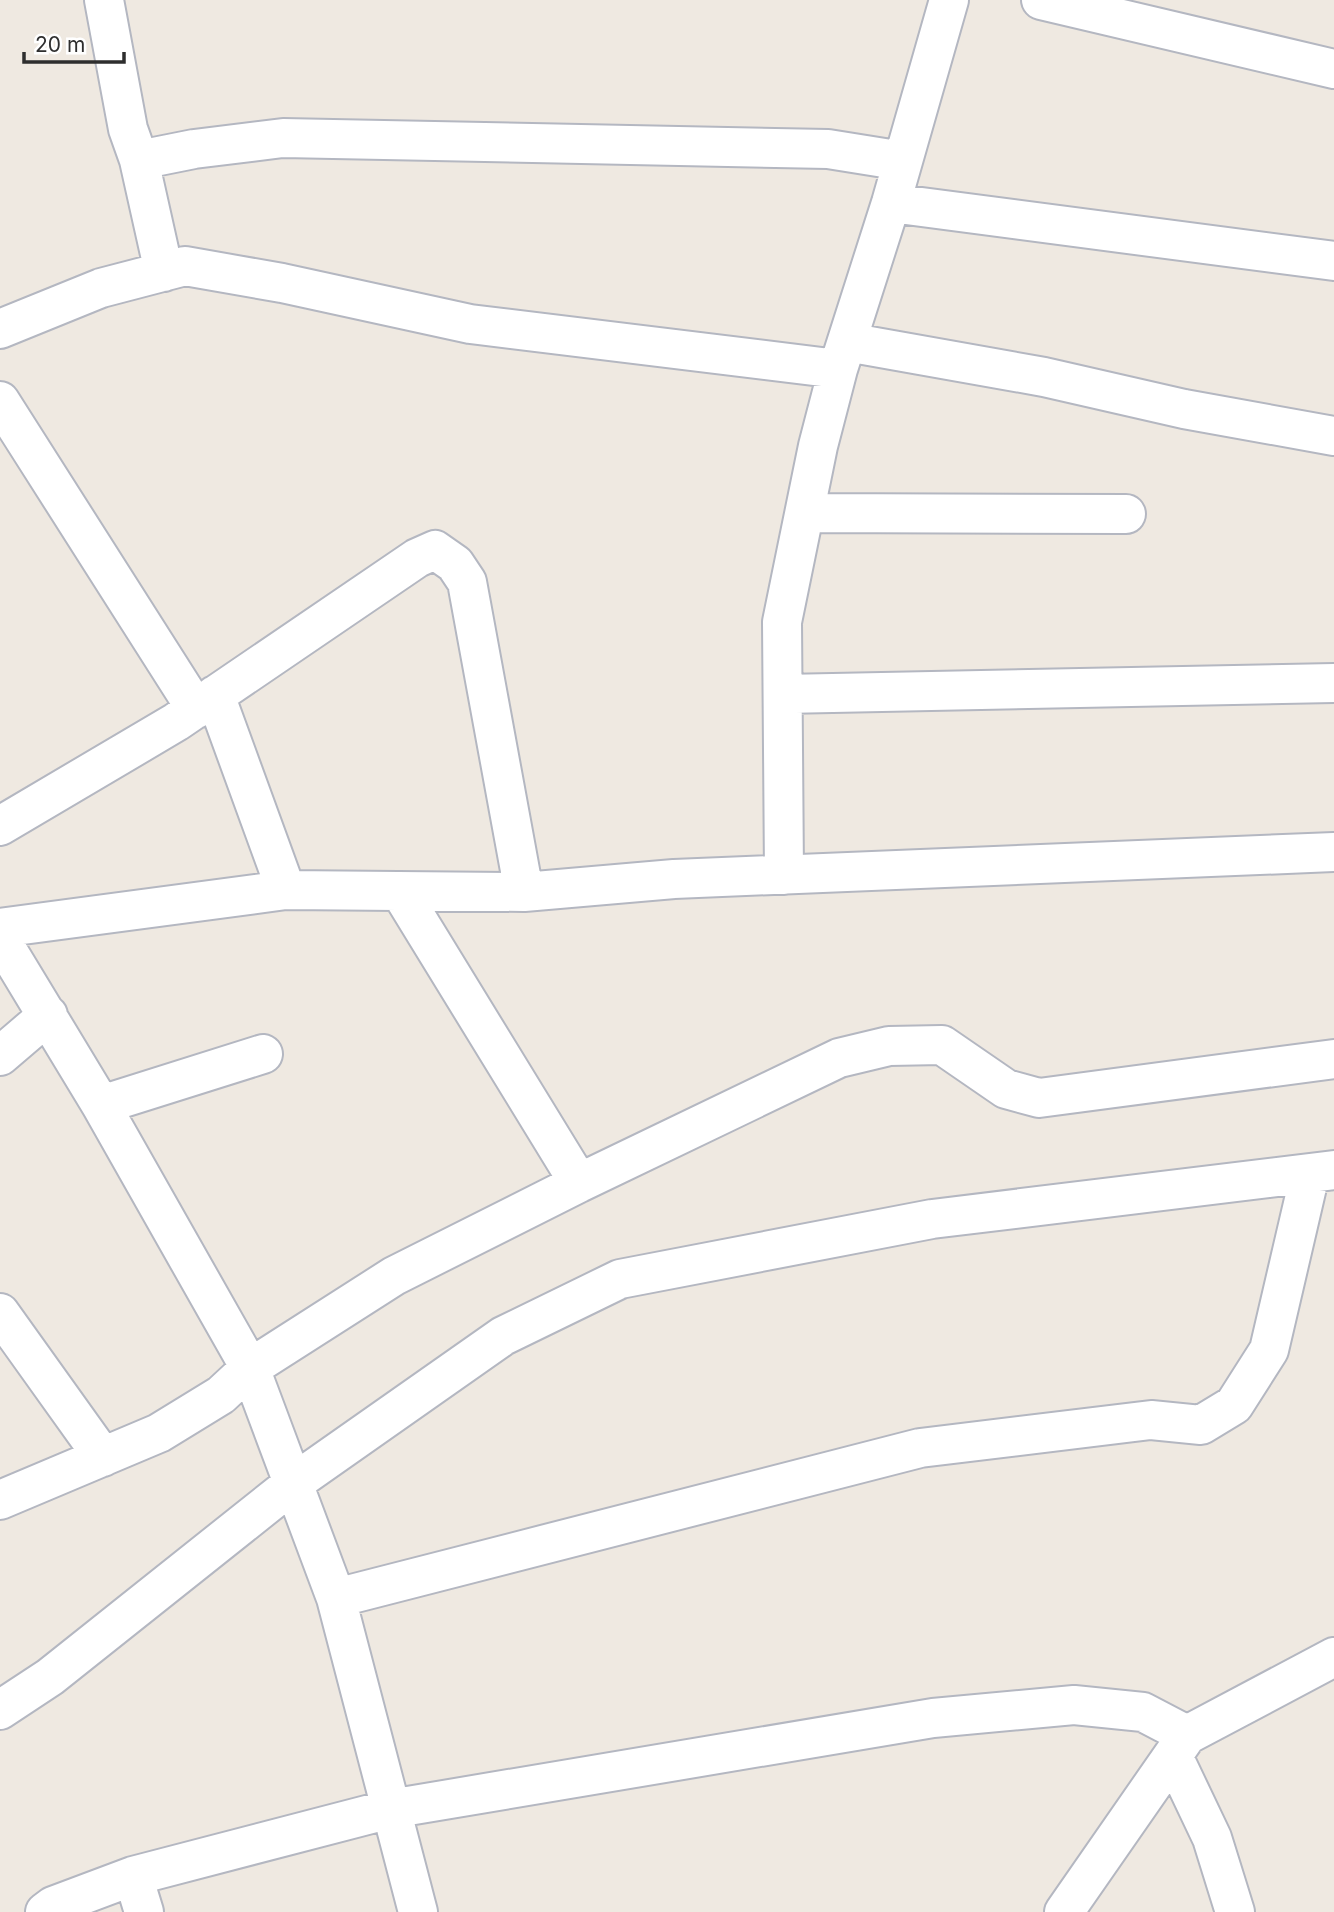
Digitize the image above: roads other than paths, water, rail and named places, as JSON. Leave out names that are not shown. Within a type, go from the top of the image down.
[{"type":"street","points":[[104,0],[128,129],[139,160],[164,272]]},
{"type":"street","points":[[784,875],[782,622],[842,355],[891,203],[949,0]]},
{"type":"street","points":[[1041,0],[1334,69]]},
{"type":"street","points":[[139,160],[194,149],[284,138],[828,149],[903,160]]},
{"type":"street","points":[[891,203],[1334,261]]},
{"type":"street","points":[[0,329],[101,288],[185,266],[282,283],[470,324],[842,355],[1044,377],[1184,409],[1334,436]]},
{"type":"street","points":[[0,401],[206,702],[286,890]]},
{"type":"street","points":[[805,513],[1126,514]]},
{"type":"street","points":[[0,826],[206,702],[417,558],[435,550],[455,564],[467,582],[524,892]]},
{"type":"street","points":[[783,694],[1334,683]]},
{"type":"street","points":[[0,928],[286,890],[524,892],[674,879],[1334,852]]},
{"type":"street","points":[[400,891],[579,1183]]},
{"type":"street","points":[[0,938],[101,1105],[250,1368],[295,1482],[336,1598],[418,1912]]},
{"type":"street","points":[[0,1056],[48,1015]]},
{"type":"street","points":[[0,1500],[159,1433],[221,1395],[250,1368],[394,1276],[579,1183],[839,1058],[890,1046],[942,1045],[1006,1089],[1039,1098],[1334,1059]]},
{"type":"street","points":[[101,1105],[263,1054]]},
{"type":"street","points":[[0,1710],[50,1677],[295,1482],[503,1336],[620,1279],[932,1219],[1322,1172],[1269,1350],[1234,1405],[1201,1425],[1151,1420],[920,1448],[336,1598]]},
{"type":"street","points":[[0,1313],[103,1457]]},
{"type":"street","points":[[1064,1912],[1180,1745],[1334,1657]]},
{"type":"street","points":[[45,1912],[53,1906],[133,1876],[390,1809],[959,1716],[1074,1705],[1143,1712],[1180,1745],[1235,1912]]},
{"type":"street","points":[[133,1876],[144,1912]]}]
